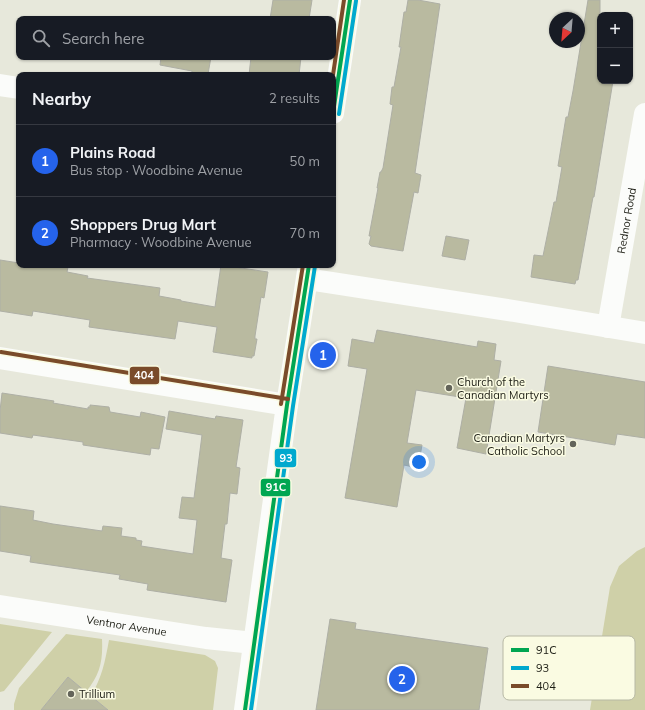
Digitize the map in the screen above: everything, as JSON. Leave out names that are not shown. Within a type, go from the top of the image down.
[{"type":"street","points":[[336,93],[350,0]]},
{"type":"street","points":[[0,85],[16,88]]},
{"type":"street","name":"Rednor Road","points":[[608,327],[645,114]]},
{"type":"street","points":[[245,710],[287,405],[308,272],[493,307],[645,333]]},
{"type":"street","points":[[0,358],[287,405]]},
{"type":"street","name":"Ventnor Avenue","points":[[0,606],[254,644]]},
{"type":"green space","points":[[645,547],[645,710],[590,710],[592,700],[635,700],[635,636],[602,636],[610,587],[619,566],[637,551]]},
{"type":"green space","points":[[0,624],[52,632],[4,691],[0,692]]},
{"type":"green space","points":[[66,634],[102,639],[100,667],[91,685],[86,692],[68,677],[41,710],[14,710],[14,704],[19,688]]},
{"type":"green space","points":[[109,640],[205,655],[215,661],[218,668],[213,710],[106,710],[107,709],[91,696],[103,669]]},
{"type":"building","points":[[273,0],[312,0],[309,16],[270,16]]},
{"type":"building","points":[[408,0],[418,0],[440,4],[415,173],[421,175],[418,193],[414,192],[403,251],[371,246],[369,244],[371,236],[369,236],[380,172],[383,168],[393,105],[390,104],[392,87],[394,87],[401,47],[399,47],[404,12],[406,12]]},
{"type":"building","points":[[588,0],[600,0],[600,12],[597,12],[597,84],[613,84],[594,197],[578,280],[576,280],[575,284],[531,277],[534,255],[543,256],[554,202],[556,202],[562,167],[558,166],[566,117],[568,117],[580,48],[585,48],[585,18]]},
{"type":"building","points":[[161,60],[210,60],[208,72],[192,72],[160,65]]},
{"type":"building","points":[[251,60],[301,60],[299,72],[249,72]]},
{"type":"building","points":[[446,236],[469,240],[465,260],[442,256]]},
{"type":"building","points":[[0,260],[16,263],[16,268],[68,268],[67,272],[88,276],[87,278],[160,288],[159,296],[215,307],[221,268],[241,268],[268,272],[264,298],[261,297],[255,336],[255,339],[257,339],[254,356],[252,356],[252,358],[213,352],[217,327],[178,321],[175,339],[89,327],[90,320],[33,311],[32,316],[0,311]]},
{"type":"building","points":[[377,330],[477,347],[478,341],[496,344],[494,360],[501,361],[486,454],[457,448],[466,398],[416,390],[407,443],[422,445],[418,468],[404,465],[397,507],[345,498],[367,369],[348,366],[352,339],[374,343]]},
{"type":"building","points":[[548,366],[645,382],[645,438],[617,434],[615,445],[538,432]]},
{"type":"building","points":[[2,393],[54,401],[53,403],[88,409],[90,405],[109,407],[110,412],[140,417],[141,412],[165,417],[159,449],[151,448],[150,455],[83,445],[83,442],[33,435],[32,438],[0,433]]},
{"type":"building","points":[[169,411],[215,419],[216,416],[243,420],[236,467],[240,468],[237,494],[230,493],[227,524],[225,524],[221,558],[232,560],[226,602],[147,590],[148,584],[119,579],[120,575],[30,562],[31,556],[0,551],[0,506],[34,511],[33,520],[53,524],[102,531],[103,526],[122,528],[121,536],[136,538],[136,540],[142,541],[141,546],[193,554],[197,520],[179,518],[182,497],[194,498],[202,435],[166,429]]},
{"type":"building","points":[[330,619],[356,623],[355,629],[488,648],[479,710],[316,710]]},
{"type":"building","name":"Trillium","points":[[68,677],[86,692],[108,710],[41,710]]},
{"type":"transit line","name":"404","points":[[336,55],[344,0]]},
{"type":"transit line","name":"91C","points":[[336,93],[350,0]]},
{"type":"transit line","name":"93","points":[[339,114],[356,1]]},
{"type":"transit line","name":"404","points":[[333,72],[335,60]]},
{"type":"transit line","name":"404","points":[[281,404],[303,268]]},
{"type":"transit line","name":"91C","points":[[245,710],[287,405],[309,268]]},
{"type":"transit line","name":"93","points":[[251,710],[293,406],[315,268]]},
{"type":"transit line","name":"404","points":[[1,352],[288,399]]},
{"type":"place","name":"Plains Road","points":[[323,355]]},
{"type":"place","name":"Church of the Canadian Martyrs","points":[[449,388]]},
{"type":"place","name":"Canadian Martyrs Catholic School","points":[[573,444]]},
{"type":"place","name":"Shoppers Drug Mart","points":[[402,679]]},
{"type":"place","name":"Trillium","points":[[71,694]]}]
